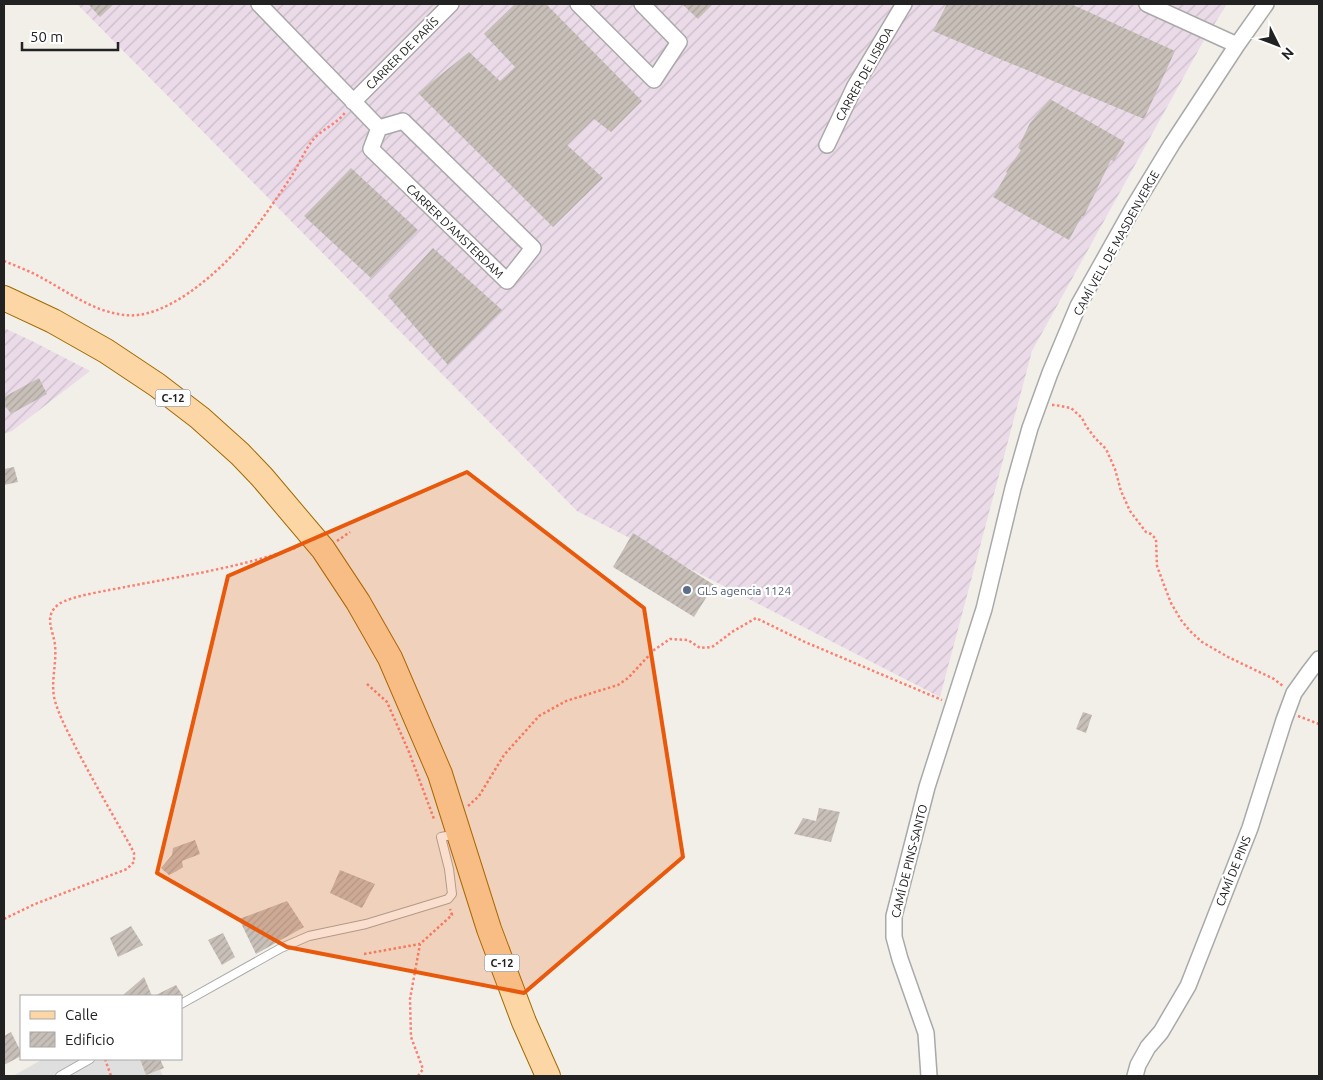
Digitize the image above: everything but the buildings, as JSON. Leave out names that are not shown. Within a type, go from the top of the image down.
[{"type":"main road","name":"C-12","points":[[4,298],[53,321],[106,351],[157,385],[200,418],[262,476],[323,549],[358,602],[390,658],[440,774],[455,827],[490,929],[524,1022],[548,1076]]},
{"type":"street","points":[[259,4],[379,128]]},
{"type":"street","name":"CARRER DE PARÍS","points":[[353,102],[451,4]]},
{"type":"street","points":[[578,4],[654,80],[679,42],[642,4]]},
{"type":"street","name":"CARRER DE LISBOA","points":[[826,145],[855,86],[904,4]]},
{"type":"street","points":[[1147,4],[1237,45]]},
{"type":"street","name":"CAMÍ VELL DE MASDENVERGE","points":[[953,705],[984,609],[1013,488],[1030,428],[1050,373],[1075,315],[1133,208],[1172,144],[1266,4]]},
{"type":"street","name":"CARRER D'AMSTERDAM","points":[[403,121],[533,248],[507,282],[371,149],[379,128],[403,121]]},
{"type":"street","name":"CAMÍ DE PINS","points":[[1135,1076],[1138,1065],[1148,1047],[1161,1032],[1188,986],[1250,828],[1294,693],[1319,659]]},
{"type":"street","name":"CAMÍ DE PINS-SANTO","points":[[929,1076],[926,1033],[900,959],[894,936],[894,916],[927,787],[953,705]]},
{"type":"lane","points":[[182,1003],[281,948],[309,936],[366,924],[448,899],[452,894],[448,869],[455,827]]},
{"type":"lane","points":[[60,1076],[88,1060]]},
{"type":"path","points":[[4,261],[40,277],[104,311],[139,316],[172,303],[218,270],[239,248],[268,211],[313,140],[342,118],[353,102]]},
{"type":"path","points":[[1049,406],[1056,405],[1072,408],[1106,449],[1115,469],[1120,491],[1130,511],[1146,532],[1156,539],[1157,566],[1164,585],[1171,603],[1190,631],[1202,642],[1274,679],[1294,693]]},
{"type":"path","points":[[4,919],[35,904],[127,869],[134,862],[134,853],[94,783],[55,702],[53,690],[55,644],[50,620],[52,610],[61,602],[87,595],[235,565],[280,553],[307,544],[313,536]]},
{"type":"path","points":[[367,684],[387,702],[409,752],[455,827],[479,796],[504,755],[539,716],[566,701],[618,685],[628,678],[654,650],[670,639],[688,640],[700,648],[712,647],[732,632],[756,618],[805,642],[953,705]]},
{"type":"path","points":[[1287,712],[1319,724]]},
{"type":"path","points":[[364,954],[420,944],[452,915],[448,899]]},
{"type":"path","points":[[418,1076],[423,1069],[411,1037],[410,999],[420,944]]},
{"type":"path","points":[[105,1060],[111,1076]]},
{"type":"highlighted area","points":[[467,472],[644,608],[683,857],[524,993],[287,947],[157,873],[228,576]]},
{"type":"shaded area","points":[[77,4],[1227,4],[1203,42],[1032,351],[940,697],[577,511]]},
{"type":"shaded area","points":[[4,328],[90,371],[12,431],[4,434]]},
{"type":"shaded area","points":[[41,1060],[155,1060],[163,1076],[13,1076]]},
{"type":"place","name":"GLS agencia 1124","points":[[687,590]]}]
